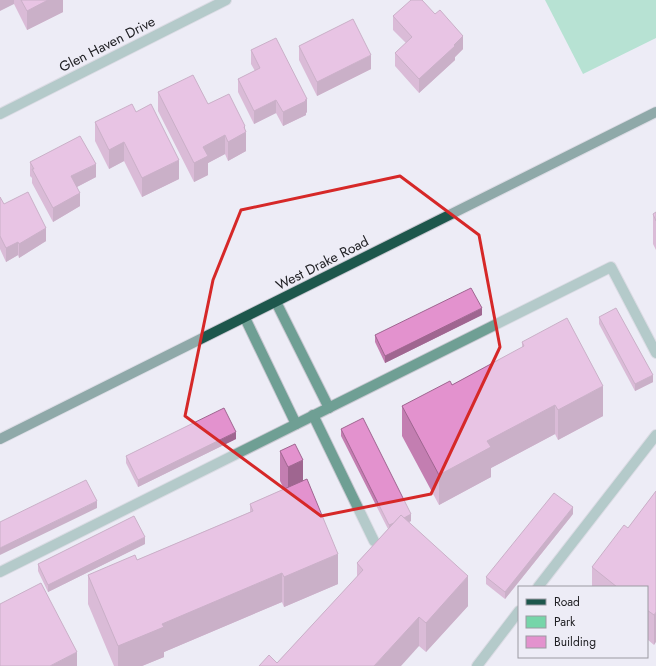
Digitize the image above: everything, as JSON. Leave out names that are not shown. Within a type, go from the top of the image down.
[{"type":"main road","name":"West Drake Road","points":[[0,439],[656,112]]},
{"type":"street","name":"Glen Haven Drive","points":[[0,114],[226,0]]},
{"type":"street","points":[[0,572],[611,267],[656,353]]},
{"type":"street","points":[[276,302],[329,408]]},
{"type":"street","points":[[245,318],[296,424]]},
{"type":"street","points":[[313,415],[374,541]]},
{"type":"street","points":[[539,586],[656,435]]},
{"type":"street","points":[[477,666],[518,612]]},
{"type":"highlighted area","points":[[400,176],[479,235],[500,347],[431,494],[321,516],[185,416],[213,280],[241,210]]},
{"type":"green space","points":[[545,0],[656,0],[656,38],[583,74]]},
{"type":"building","points":[[21,0],[48,0],[27,11]]},
{"type":"building","points":[[411,0],[422,0],[435,14],[440,10],[463,36],[454,45],[455,46],[419,79],[395,53],[412,37],[393,16]]},
{"type":"building","points":[[353,19],[371,55],[317,82],[299,46]]},
{"type":"building","points":[[276,38],[307,99],[305,100],[306,101],[283,112],[276,100],[254,111],[238,79],[260,68],[251,50]]},
{"type":"building","points":[[193,75],[208,104],[229,94],[245,126],[246,132],[228,142],[225,135],[203,147],[208,156],[194,163],[158,92]]},
{"type":"building","points":[[132,104],[136,112],[151,104],[179,160],[142,178],[124,142],[109,150],[95,122]]},
{"type":"building","points":[[80,136],[96,164],[71,176],[80,193],[53,208],[32,169],[34,169],[30,162]]},
{"type":"building","points":[[28,192],[46,228],[19,244],[18,242],[6,248],[0,236],[0,197],[4,204]]},
{"type":"building","points":[[656,212],[656,221],[653,214]]},
{"type":"building","points":[[471,288],[482,308],[385,356],[375,335]]},
{"type":"building","points":[[616,308],[653,375],[635,384],[599,317]]},
{"type":"building","points":[[567,318],[603,386],[558,410],[555,405],[487,441],[491,447],[439,475],[402,406],[450,381],[452,385],[524,346],[522,342]]},
{"type":"building","points":[[224,408],[236,432],[138,480],[126,456]]},
{"type":"building","points":[[363,418],[411,514],[404,518],[401,515],[394,523],[389,525],[341,429]]},
{"type":"building","points":[[295,444],[303,460],[288,467],[280,451]]},
{"type":"building","points":[[307,479],[338,554],[284,577],[282,573],[162,624],[164,627],[118,646],[88,575],[135,555],[137,560],[253,511],[250,504]]},
{"type":"building","points":[[86,480],[97,501],[0,548],[0,522]]},
{"type":"building","points":[[656,491],[656,612],[654,615],[648,611],[648,586],[616,586],[592,567],[624,525],[628,528]]},
{"type":"building","points":[[554,493],[573,507],[505,592],[486,577]]},
{"type":"building","points":[[401,515],[468,576],[426,623],[419,617],[374,666],[259,666],[269,655],[277,663],[363,570],[357,563]]},
{"type":"building","points":[[134,516],[145,537],[48,585],[38,564]]},
{"type":"building","points":[[41,583],[77,652],[50,666],[0,666],[0,604]]}]
